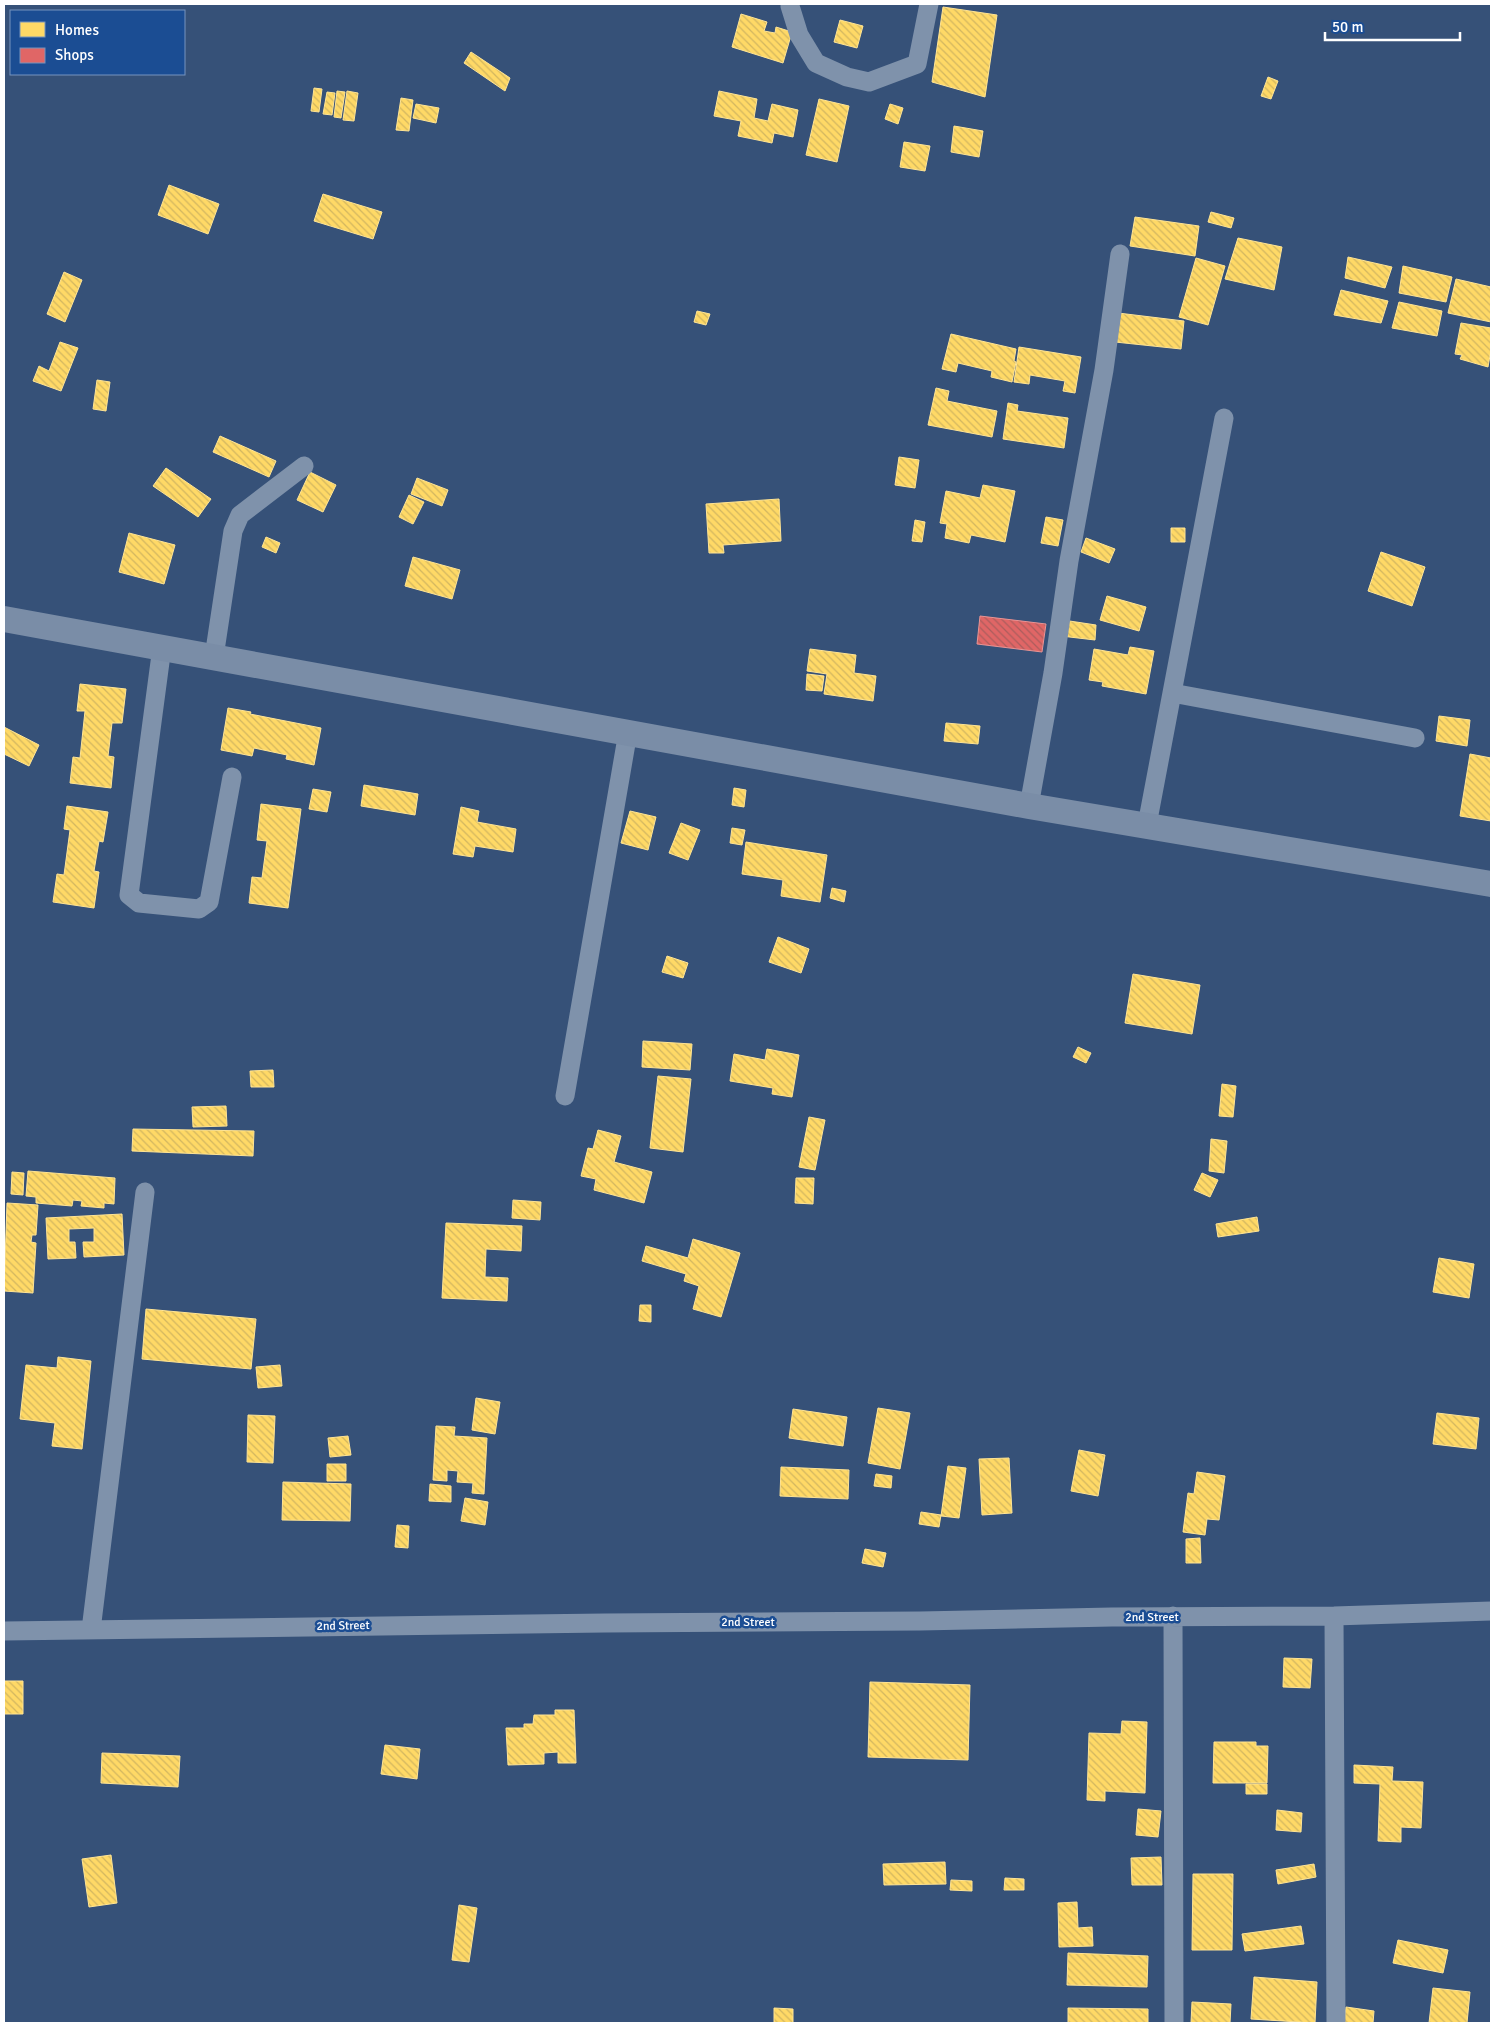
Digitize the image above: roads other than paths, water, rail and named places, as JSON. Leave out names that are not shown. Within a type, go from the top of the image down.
[{"type":"main road","points":[[4,619],[1029,806],[1491,884]]},
{"type":"street","points":[[790,6],[800,34],[816,63],[847,77],[868,82],[917,64],[929,4]]},
{"type":"street","points":[[1029,806],[1054,673],[1069,561],[1104,370],[1120,254]]},
{"type":"street","points":[[1147,825],[1224,418]]},
{"type":"street","points":[[214,657],[234,531],[240,515],[304,466]]},
{"type":"street","points":[[162,647],[129,895],[139,903],[199,909],[209,902],[232,777]]},
{"type":"street","points":[[1172,693],[1415,738]]},
{"type":"street","points":[[565,1096],[628,732]]},
{"type":"street","points":[[91,1630],[145,1192]]},
{"type":"street","name":"2nd Street","points":[[4,1631],[920,1621],[1173,1616],[1334,1616],[1491,1611]]},
{"type":"street","points":[[1173,1616],[1174,2023]]},
{"type":"street","points":[[1334,1616],[1336,2023]]}]
